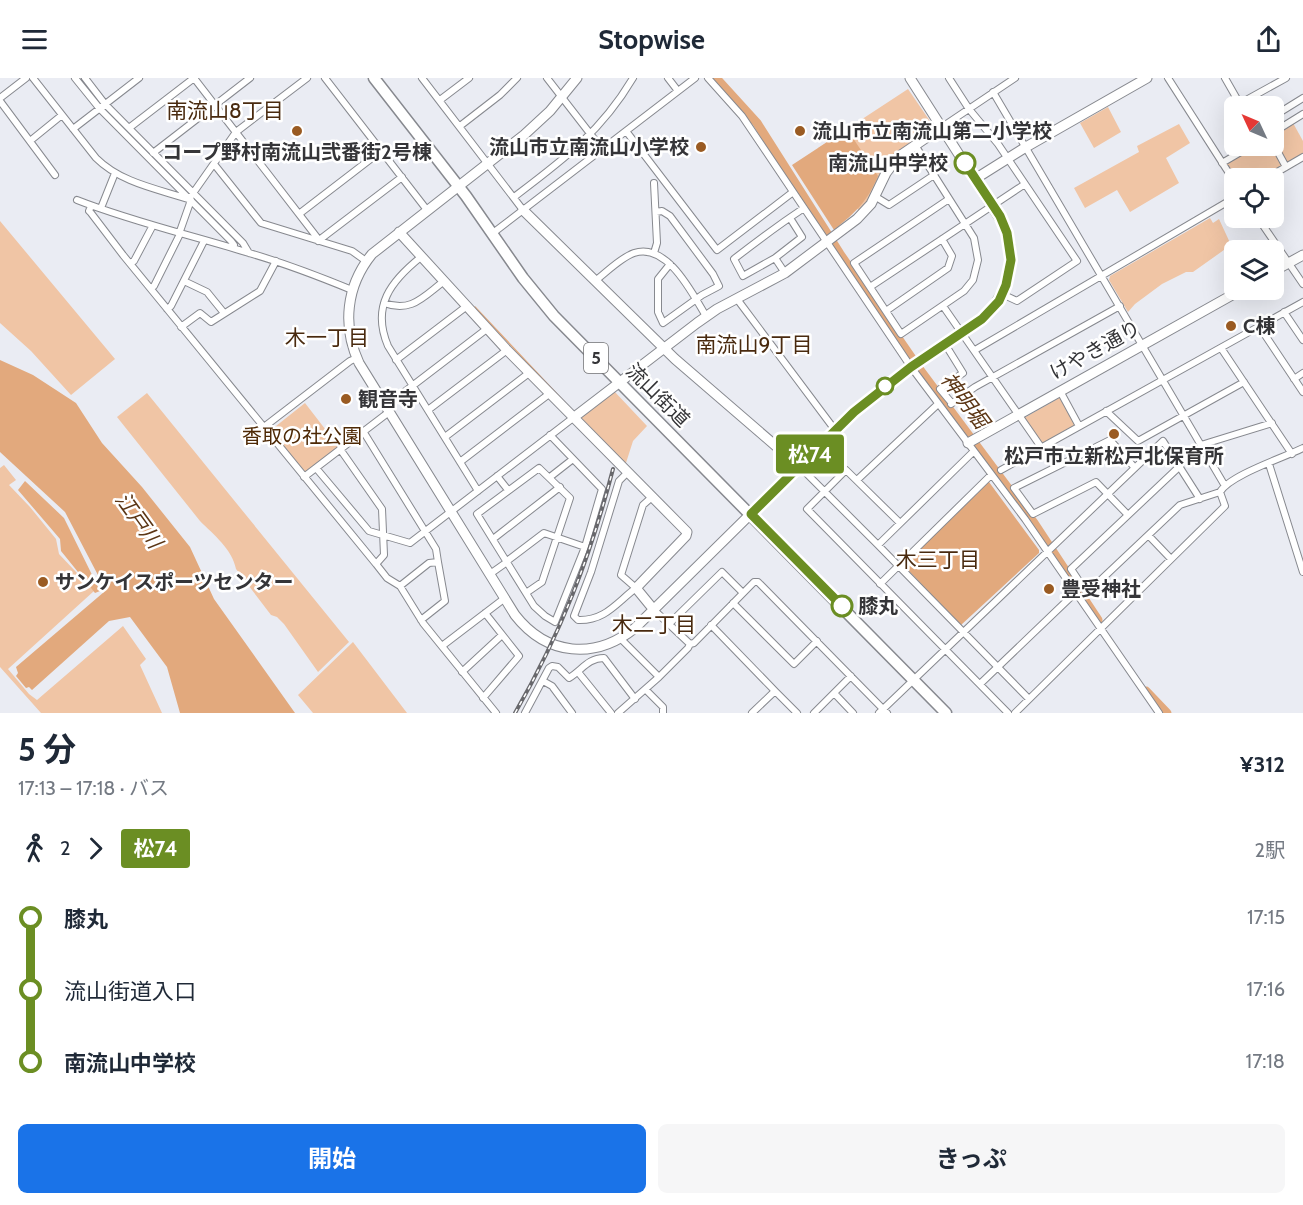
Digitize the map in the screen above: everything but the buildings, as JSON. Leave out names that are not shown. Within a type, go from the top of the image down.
[{"type":"main road","name":"流山街道","points":[[374,78],[459,186],[545,306],[946,713]]},
{"type":"street","points":[[26,78],[0,100],[55,175]]},
{"type":"street","points":[[33,78],[96,158],[115,173],[191,197]]},
{"type":"street","points":[[75,78],[191,197],[243,243],[249,253]]},
{"type":"street","points":[[85,78],[102,106],[129,128],[153,153],[231,241],[233,248]]},
{"type":"street","points":[[74,129],[139,78]]},
{"type":"street","points":[[129,128],[194,78],[319,240]]},
{"type":"street","points":[[153,153],[250,78]]},
{"type":"street","points":[[151,288],[180,234],[191,197],[236,132],[307,78]]},
{"type":"street","points":[[326,78],[427,210]]},
{"type":"street","points":[[422,78],[524,210],[664,348],[825,491],[1029,699]]},
{"type":"street","points":[[440,100],[469,78]]},
{"type":"street","points":[[460,126],[500,95],[517,78]]},
{"type":"street","points":[[547,78],[602,149]]},
{"type":"street","points":[[578,78],[533,127],[489,164],[377,249],[366,261],[352,290],[348,327],[357,358],[523,624],[533,634],[550,643],[577,649],[591,649],[607,645],[621,639],[635,628],[835,430],[866,402],[914,365],[987,314],[1002,294],[1009,275],[1011,260],[1004,225],[910,78]]},
{"type":"street","points":[[514,197],[574,151],[591,135],[633,78]]},
{"type":"street","points":[[668,78],[678,91]]},
{"type":"street","points":[[494,233],[695,78]]},
{"type":"street","points":[[708,78],[742,116],[804,208],[830,240],[938,404],[971,443],[991,475],[1049,549],[1075,593],[1102,627],[1159,713]]},
{"type":"street","points":[[949,78],[1077,261],[1017,301],[1002,294]]},
{"type":"street","points":[[316,468],[369,531],[410,543],[706,316],[785,273],[830,240],[862,215],[876,197],[889,168],[901,154],[1015,78]]},
{"type":"street","points":[[975,178],[1148,78]]},
{"type":"street","points":[[1168,78],[1226,168]]},
{"type":"street","points":[[1225,78],[1235,96]]},
{"type":"street","points":[[1257,95],[1286,78]]},
{"type":"street","points":[[993,92],[1201,445],[1222,489],[1225,506],[1015,713]]},
{"type":"street","points":[[1284,110],[1303,99]]},
{"type":"street","points":[[1284,126],[1303,114]]},
{"type":"street","points":[[30,141],[62,115]]},
{"type":"street","points":[[626,131],[717,250],[793,192]]},
{"type":"street","points":[[915,145],[950,199],[965,223],[977,246],[977,268],[968,286],[944,306],[901,334],[854,263],[950,199]]},
{"type":"street","points":[[300,214],[381,151]]},
{"type":"street","points":[[1222,162],[1233,156]]},
{"type":"street","points":[[1280,156],[1286,167],[1303,158]]},
{"type":"street","points":[[214,164],[261,223],[352,251],[366,261]]},
{"type":"street","points":[[101,208],[115,173]]},
{"type":"street","points":[[876,197],[889,205],[934,175]]},
{"type":"street","points":[[319,240],[402,177]]},
{"type":"street","points":[[654,183],[657,243],[654,253]]},
{"type":"street","points":[[870,287],[1025,184]]},
{"type":"street","points":[[78,201],[152,227],[276,261],[352,290]]},
{"type":"street","points":[[975,350],[1224,204]]},
{"type":"street","points":[[91,206],[89,211],[181,327],[387,578],[400,586],[421,620],[496,713]]},
{"type":"street","points":[[790,218],[802,237],[775,258],[743,276],[734,259],[790,218],[804,208]]},
{"type":"street","points":[[656,212],[662,211],[670,216],[713,274],[719,286],[663,322],[659,317],[658,279],[670,264]]},
{"type":"street","points":[[130,263],[134,261],[152,227]]},
{"type":"street","points":[[1265,228],[1303,284]]},
{"type":"street","points":[[399,232],[507,350],[687,534],[612,610],[599,617],[578,620],[574,616],[599,550],[619,481],[627,473]]},
{"type":"street","points":[[886,310],[948,268],[952,256],[942,239]]},
{"type":"street","points":[[167,309],[171,306],[204,241]]},
{"type":"street","points":[[595,281],[628,255],[642,251],[654,253],[670,264],[706,316]]},
{"type":"street","points":[[1284,265],[1303,255]]},
{"type":"street","points":[[421,257],[396,279],[387,293],[382,317],[383,332],[396,360],[478,491]]},
{"type":"street","points":[[775,258],[785,273]]},
{"type":"street","points":[[181,327],[197,313],[211,322],[260,291],[276,261]]},
{"type":"street","points":[[184,281],[207,292],[224,313]]},
{"type":"street","points":[[384,303],[396,307],[414,304],[443,282]]},
{"type":"street","points":[[737,299],[835,430]]},
{"type":"street","name":"けやき通り","points":[[971,443],[1018,414],[1224,299]]},
{"type":"street","points":[[1002,470],[1303,302]]},
{"type":"street","points":[[396,360],[467,306]]},
{"type":"street","points":[[944,306],[1041,447]]},
{"type":"street","points":[[945,344],[963,373],[940,389],[950,403],[1120,306]]},
{"type":"street","points":[[1284,312],[1303,340]]},
{"type":"street","points":[[1259,326],[1303,392]]},
{"type":"street","points":[[304,477],[363,431],[413,386],[488,328]]},
{"type":"street","points":[[1221,348],[1292,454]]},
{"type":"street","points":[[428,410],[507,350]]},
{"type":"street","points":[[264,427],[357,358]]},
{"type":"street","points":[[445,437],[529,373]]},
{"type":"street","points":[[1294,379],[1303,373]]},
{"type":"street","points":[[1106,411],[1138,441],[1244,382]]},
{"type":"street","points":[[1060,391],[1079,426]]},
{"type":"street","points":[[460,462],[549,394]]},
{"type":"street","points":[[857,480],[938,404]]},
{"type":"street","points":[[1201,445],[1272,423]]},
{"type":"street","points":[[363,431],[436,549],[445,601],[421,620]]},
{"type":"street","points":[[526,593],[542,582],[570,498],[550,477],[537,468],[477,514],[526,593],[537,609],[555,622],[585,547],[602,489],[550,435]]},
{"type":"street","points":[[1128,515],[1096,482],[1033,514],[1014,488],[1110,440],[1135,468]]},
{"type":"street","points":[[618,713],[646,690],[754,582],[758,582],[817,641],[883,712],[963,631],[1163,441],[1200,499]]},
{"type":"street","points":[[878,545],[971,443]]},
{"type":"street","points":[[1180,466],[1071,569],[1087,593],[1180,505],[1222,489],[1247,473],[1303,448]]},
{"type":"street","points":[[340,449],[382,509],[384,555],[376,564]]},
{"type":"street","points":[[550,477],[573,459]]},
{"type":"street","points":[[1269,464],[1303,572]]},
{"type":"street","points":[[900,523],[846,470],[807,509],[1008,713]]},
{"type":"street","points":[[880,584],[991,475]]},
{"type":"street","points":[[497,476],[508,490]]},
{"type":"street","points":[[493,539],[560,488]]},
{"type":"street","points":[[652,497],[643,505],[621,575],[690,644]]},
{"type":"street","points":[[490,574],[544,533],[585,547]]},
{"type":"street","points":[[1149,536],[1171,559]]},
{"type":"street","points":[[400,586],[429,564],[438,562]]},
{"type":"street","points":[[669,624],[722,572],[743,593]]},
{"type":"street","points":[[980,684],[1075,593]]},
{"type":"street","points":[[442,646],[505,598]]},
{"type":"street","points":[[734,603],[794,664],[817,641]]},
{"type":"street","points":[[483,698],[519,656],[485,613]]},
{"type":"street","points":[[711,625],[797,713]]},
{"type":"street","points":[[462,672],[502,635]]},
{"type":"street","points":[[621,639],[659,677]]},
{"type":"street","points":[[525,713],[552,666],[558,667],[569,678],[593,659],[604,658],[635,699]]},
{"type":"street","points":[[578,672],[611,713]]},
{"type":"street","points":[[814,713],[851,676]]},
{"type":"street","points":[[543,681],[552,686],[572,713]]},
{"type":"street","points":[[646,690],[663,707],[663,713]]},
{"type":"street","points":[[752,713],[775,690]]},
{"type":"street","points":[[834,693],[853,713]]},
{"type":"green space","points":[[908,89],[932,124],[932,128],[890,159],[881,171],[870,197],[859,211],[818,148]]},
{"type":"green space","points":[[1108,107],[1121,132],[1094,148],[1080,123]]},
{"type":"green space","points":[[1293,123],[1303,141],[1303,155],[1287,163],[1282,156],[1284,129]]},
{"type":"green space","points":[[1179,124],[1190,143],[1166,158],[1179,183],[1130,212],[1117,190],[1085,208],[1074,188],[1139,152],[1137,146]]},
{"type":"green space","points":[[1239,156],[1277,156],[1283,165],[1280,168],[1228,168],[1227,163]]},
{"type":"green space","points":[[1210,218],[1213,223],[1219,219],[1229,240],[1224,240],[1224,250],[1193,272],[1186,272],[1162,284],[1128,312],[1109,280],[1110,276]]},
{"type":"green space","points":[[0,221],[115,359],[71,395],[31,351],[0,323]]},
{"type":"green space","points":[[614,391],[647,426],[633,441],[625,466],[580,420]]},
{"type":"green space","points":[[147,393],[349,642],[318,672],[284,624],[271,615],[236,569],[227,549],[200,521],[117,417]]},
{"type":"green space","points":[[1061,397],[1075,424],[1044,443],[1041,442],[1024,418]]},
{"type":"green space","name":"香取の社公園","points":[[305,403],[339,447],[304,474],[271,430]]},
{"type":"green space","name":"サンケイスポーツセンター","points":[[4,465],[16,480],[9,485],[56,539],[59,554],[94,591],[8,669],[37,700],[123,626],[146,659],[140,665],[162,713],[41,713],[0,667],[0,468]]},
{"type":"green space","points":[[353,642],[407,713],[313,713],[298,695]]},
{"type":"shaded area","points":[[25,481],[64,518],[100,591],[95,593],[61,551],[60,539],[18,490]]},
{"type":"water","points":[[847,129],[878,176],[870,193],[860,206],[834,230],[792,165]]},
{"type":"water","name":"江戸川","points":[[0,360],[33,375],[76,403],[102,443],[142,487],[190,547],[214,599],[295,713],[180,713],[167,667],[130,617],[109,621],[32,690],[29,687],[26,688],[16,676],[18,673],[16,667],[104,592],[100,579],[65,512],[0,452]]},
{"type":"water","points":[[989,482],[1039,553],[961,625],[903,565]]},
{"type":"waterway","name":"神明堀","points":[[716,78],[757,123],[840,254],[920,370],[1034,523],[1098,620]]},
{"type":"waterway","points":[[167,172],[189,194]]},
{"type":"waterway","points":[[193,198],[241,245]]},
{"type":"waterway","points":[[475,307],[573,411]]},
{"type":"waterway","name":"神明堀","points":[[1146,691],[1167,713]]},
{"type":"railway","points":[[515,713],[546,654],[573,594],[613,469]]},
{"type":"bus line","name":"松74","points":[[842,606],[751,514],[854,412],[911,367],[982,319],[999,301],[1009,275],[1011,260],[1007,233],[1000,216],[965,163]]},
{"type":"place","name":"コープ野村南流山弐番街2号棟","points":[[297,131]]},
{"type":"place","name":"流山市立南流山第二小学校","points":[[800,131]]},
{"type":"place","name":"流山市立南流山小学校","points":[[701,147]]},
{"type":"place","name":"南流山中学校","points":[[965,163]]},
{"type":"place","name":"C棟","points":[[1231,326]]},
{"type":"place","name":"観音寺","points":[[346,399]]},
{"type":"place","name":"松戸市立新松戸北保育所","points":[[1114,434]]},
{"type":"place","name":"サンケイスポーツセンター","points":[[43,582]]},
{"type":"place","name":"豊受神社","points":[[1049,589]]},
{"type":"place","name":"膝丸","points":[[842,606]]},
{"type":"district","name":"南流山8丁目","points":[[225,110]]},
{"type":"district","name":"木一丁目","points":[[327,337]]},
{"type":"district","name":"南流山9丁目","points":[[754,344]]},
{"type":"district","name":"木三丁目","points":[[938,559]]},
{"type":"district","name":"木二丁目","points":[[654,624]]}]
